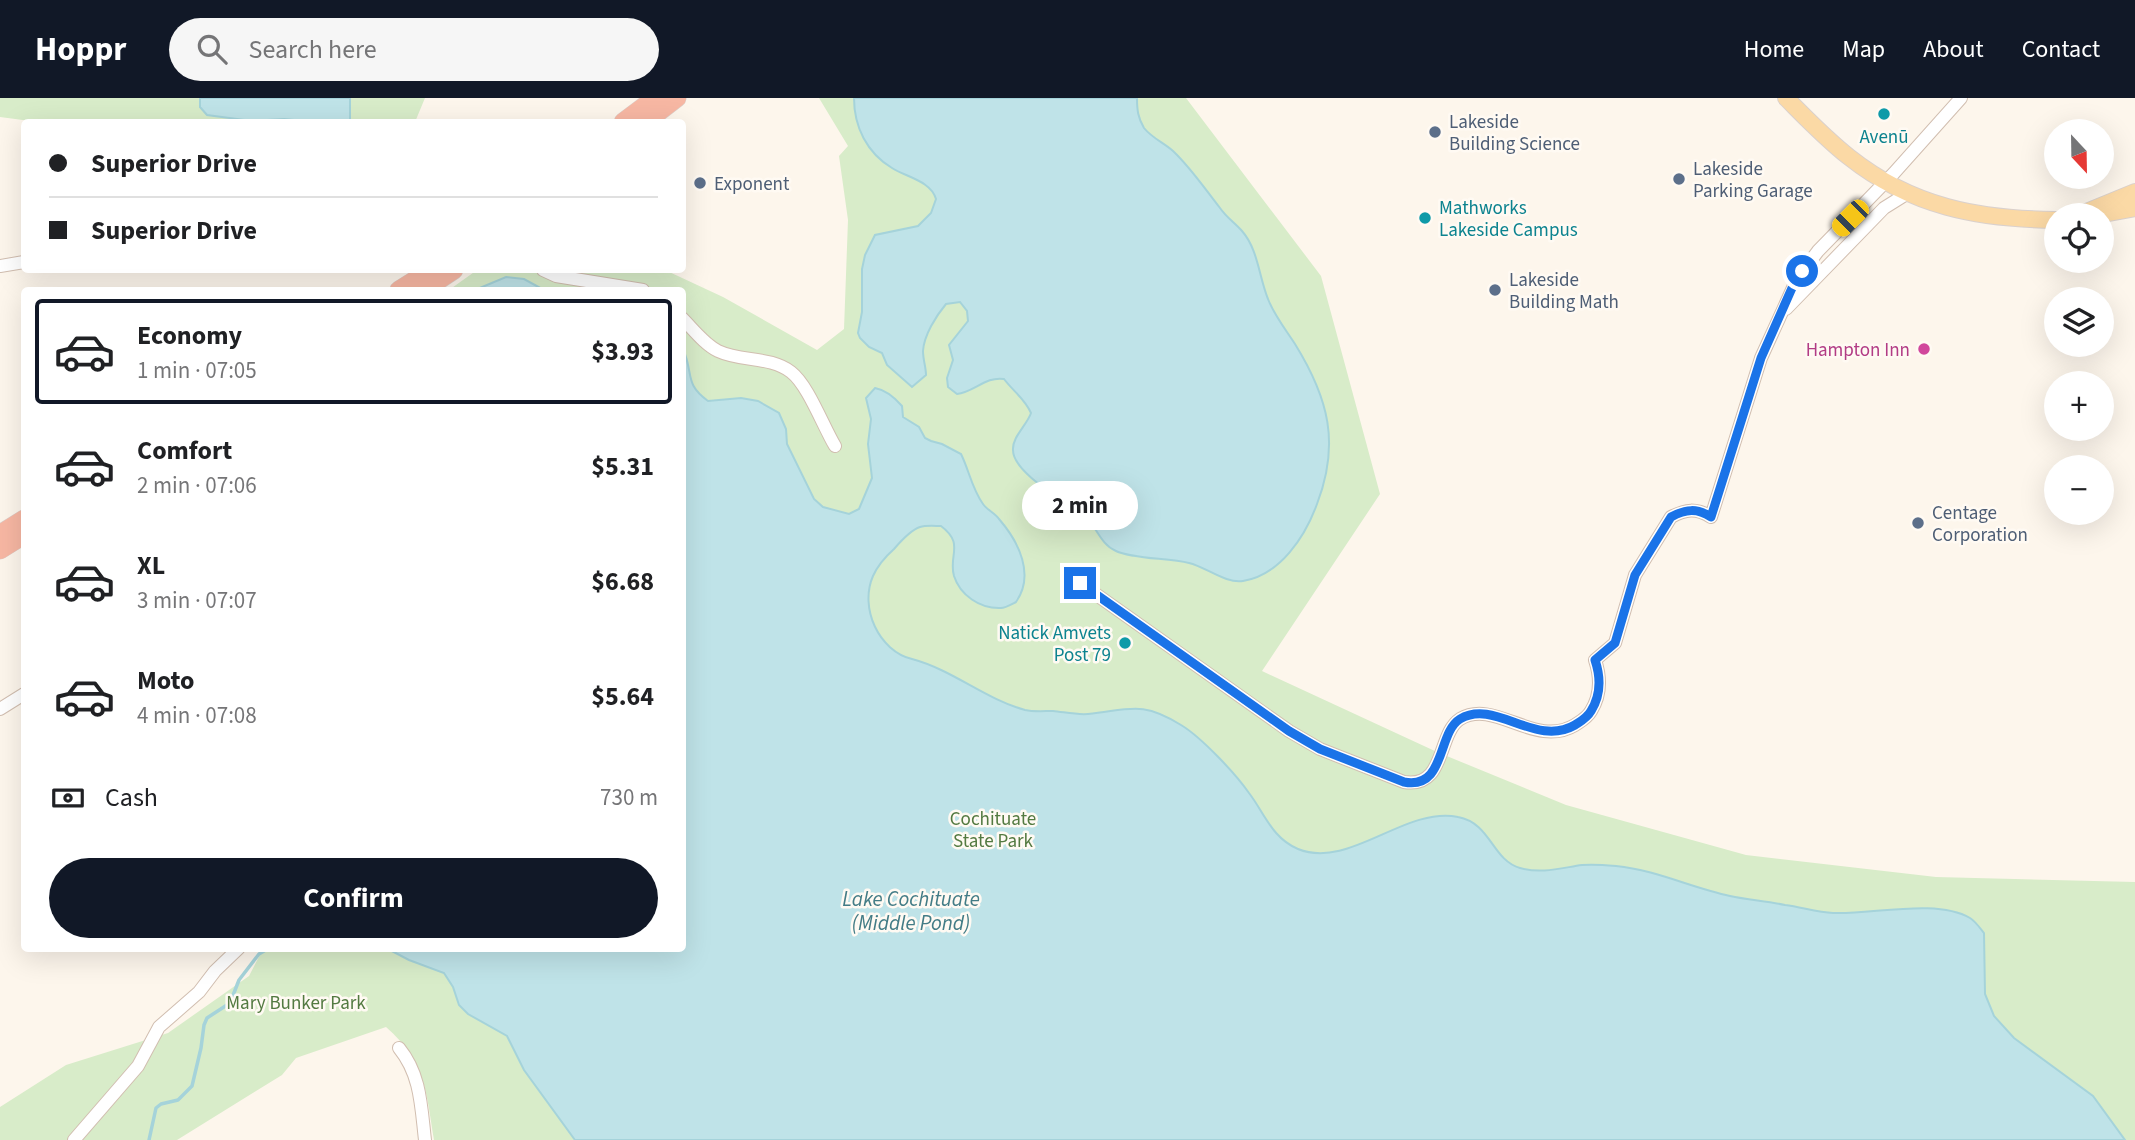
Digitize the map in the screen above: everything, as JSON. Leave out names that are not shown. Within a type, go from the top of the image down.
[{"type":"highway","points":[[627,119],[655,98]]},
{"type":"highway","points":[[650,119],[677,98]]},
{"type":"highway","points":[[404,287],[426,273]]},
{"type":"highway","points":[[428,287],[450,273]]},
{"type":"highway","points":[[0,534],[21,521]]},
{"type":"highway","points":[[0,550],[21,538]]},
{"type":"main road","points":[[1786,98],[1841,151],[1885,182],[1908,193],[1941,206],[1977,215],[2044,219]]},
{"type":"main road","points":[[2108,203],[2135,192]]},
{"type":"main road","points":[[2114,213],[2135,208]]},
{"type":"main road","points":[[2114,217],[2135,218]]},
{"type":"street","points":[[1080,583],[1289,731],[1320,749],[1404,782],[1419,782],[1434,770],[1456,723],[1463,717],[1489,715],[1542,732],[1554,733],[1567,729],[1588,716],[1597,700],[1600,685],[1595,660],[1615,643],[1635,575],[1671,517],[1680,512],[1699,510],[1711,517],[1761,358],[1792,288],[1807,264],[1961,98]]},
{"type":"street","points":[[1779,317],[1884,208],[1908,193]]},
{"type":"street","points":[[0,266],[21,262]]},
{"type":"street","points":[[550,273],[624,287]]},
{"type":"street","points":[[686,322],[708,345],[719,351],[770,362],[793,373],[808,394],[835,446]]},
{"type":"street","points":[[0,709],[21,696]]},
{"type":"street","points":[[74,1140],[138,1066],[163,1022],[199,992],[235,952]]},
{"type":"street","points":[[399,1048],[408,1060],[418,1085],[425,1140]]},
{"type":"green space","points":[[0,98],[200,98],[207,115],[237,119],[21,120],[0,117]]},
{"type":"green space","points":[[350,98],[425,98],[416,119],[349,119]]},
{"type":"green space","name":"Cochituate State Park","points":[[819,98],[1186,98],[1321,276],[1380,494],[1262,671],[1437,752],[1566,805],[1746,855],[1936,877],[2135,882],[2135,1140],[434,1140],[426,1092],[417,1065],[386,1027],[296,1058],[282,1075],[177,1140],[0,1140],[0,1107],[66,1065],[168,1033],[249,976],[261,952],[686,952],[686,287],[453,287],[473,273],[671,273],[723,297],[817,350],[844,329],[848,220],[839,156],[848,146]]},
{"type":"water","points":[[200,98],[350,98],[350,119],[237,119],[207,115],[200,107]]},
{"type":"water","points":[[854,98],[1137,98],[1138,114],[1144,128],[1180,158],[1247,238],[1271,305],[1307,364],[1323,403],[1329,442],[1324,482],[1306,529],[1280,563],[1256,577],[1236,581],[1189,563],[1132,556],[1110,548],[1086,517],[1030,477],[1015,459],[1013,445],[1031,413],[1004,379],[991,380],[957,394],[948,387],[947,378],[953,360],[949,345],[968,321],[967,311],[960,302],[946,304],[931,326],[923,351],[926,375],[912,387],[887,365],[882,353],[869,347],[860,338],[858,333],[862,312],[862,269],[865,255],[875,235],[918,226],[931,213],[936,199],[929,188],[883,162],[869,147],[859,129]]},
{"type":"water","points":[[506,277],[524,279],[539,287],[482,287]]},
{"type":"water","name":"Lake Cochituate (Middle Pond)","points":[[686,358],[692,384],[708,401],[741,398],[758,401],[779,413],[786,429],[787,444],[814,499],[823,507],[849,514],[859,509],[872,478],[868,444],[871,419],[866,398],[875,388],[887,392],[902,406],[903,417],[919,427],[925,438],[961,454],[979,498],[1006,528],[1018,548],[1024,570],[1022,592],[1016,602],[1003,608],[993,608],[972,600],[961,589],[954,576],[954,544],[948,532],[941,526],[917,529],[906,536],[882,561],[869,588],[870,614],[875,626],[881,638],[900,654],[941,670],[996,699],[1025,710],[1084,714],[1145,709],[1167,717],[1198,738],[1217,756],[1243,785],[1275,832],[1298,849],[1317,853],[1337,851],[1418,820],[1438,816],[1458,817],[1478,826],[1503,858],[1528,870],[1551,870],[1582,865],[1631,868],[1730,896],[1827,912],[1922,908],[1956,912],[1972,919],[1984,933],[1985,994],[1994,1016],[2014,1038],[2093,1096],[2125,1140],[575,1140],[524,1070],[507,1036],[468,1014],[459,1005],[453,987],[444,973],[394,952],[686,952]]},
{"type":"waterway","points":[[149,1140],[156,1108],[178,1100],[192,1086],[207,1018],[230,1003],[239,980],[262,952]]},
{"type":"place","name":"Avenū","points":[[1884,114]]},
{"type":"place","name":"Lakeside Building Science","points":[[1435,132]]},
{"type":"place","name":"Lakeside Parking Garage","points":[[1679,179]]},
{"type":"place","name":"Exponent","points":[[700,183]]},
{"type":"place","name":"Mathworks Lakeside Campus","points":[[1425,218]]},
{"type":"place","name":"Lakeside Building Math","points":[[1495,290]]},
{"type":"place","name":"Hampton Inn","points":[[1924,349]]},
{"type":"place","name":"Centage Corporation","points":[[1918,523]]},
{"type":"place","name":"Natick Amvets Post 79","points":[[1125,643]]},
{"type":"route","points":[[1080,583],[1289,731],[1320,749],[1404,782],[1419,782],[1434,770],[1456,723],[1463,717],[1489,715],[1542,732],[1554,733],[1567,729],[1588,716],[1597,700],[1600,685],[1595,660],[1615,643],[1635,575],[1656,539],[1671,517],[1680,512],[1699,510],[1711,517],[1761,358],[1802,271]]},
{"type":"park label","name":"Mary Bunker Park","points":[[296,1002]]}]
